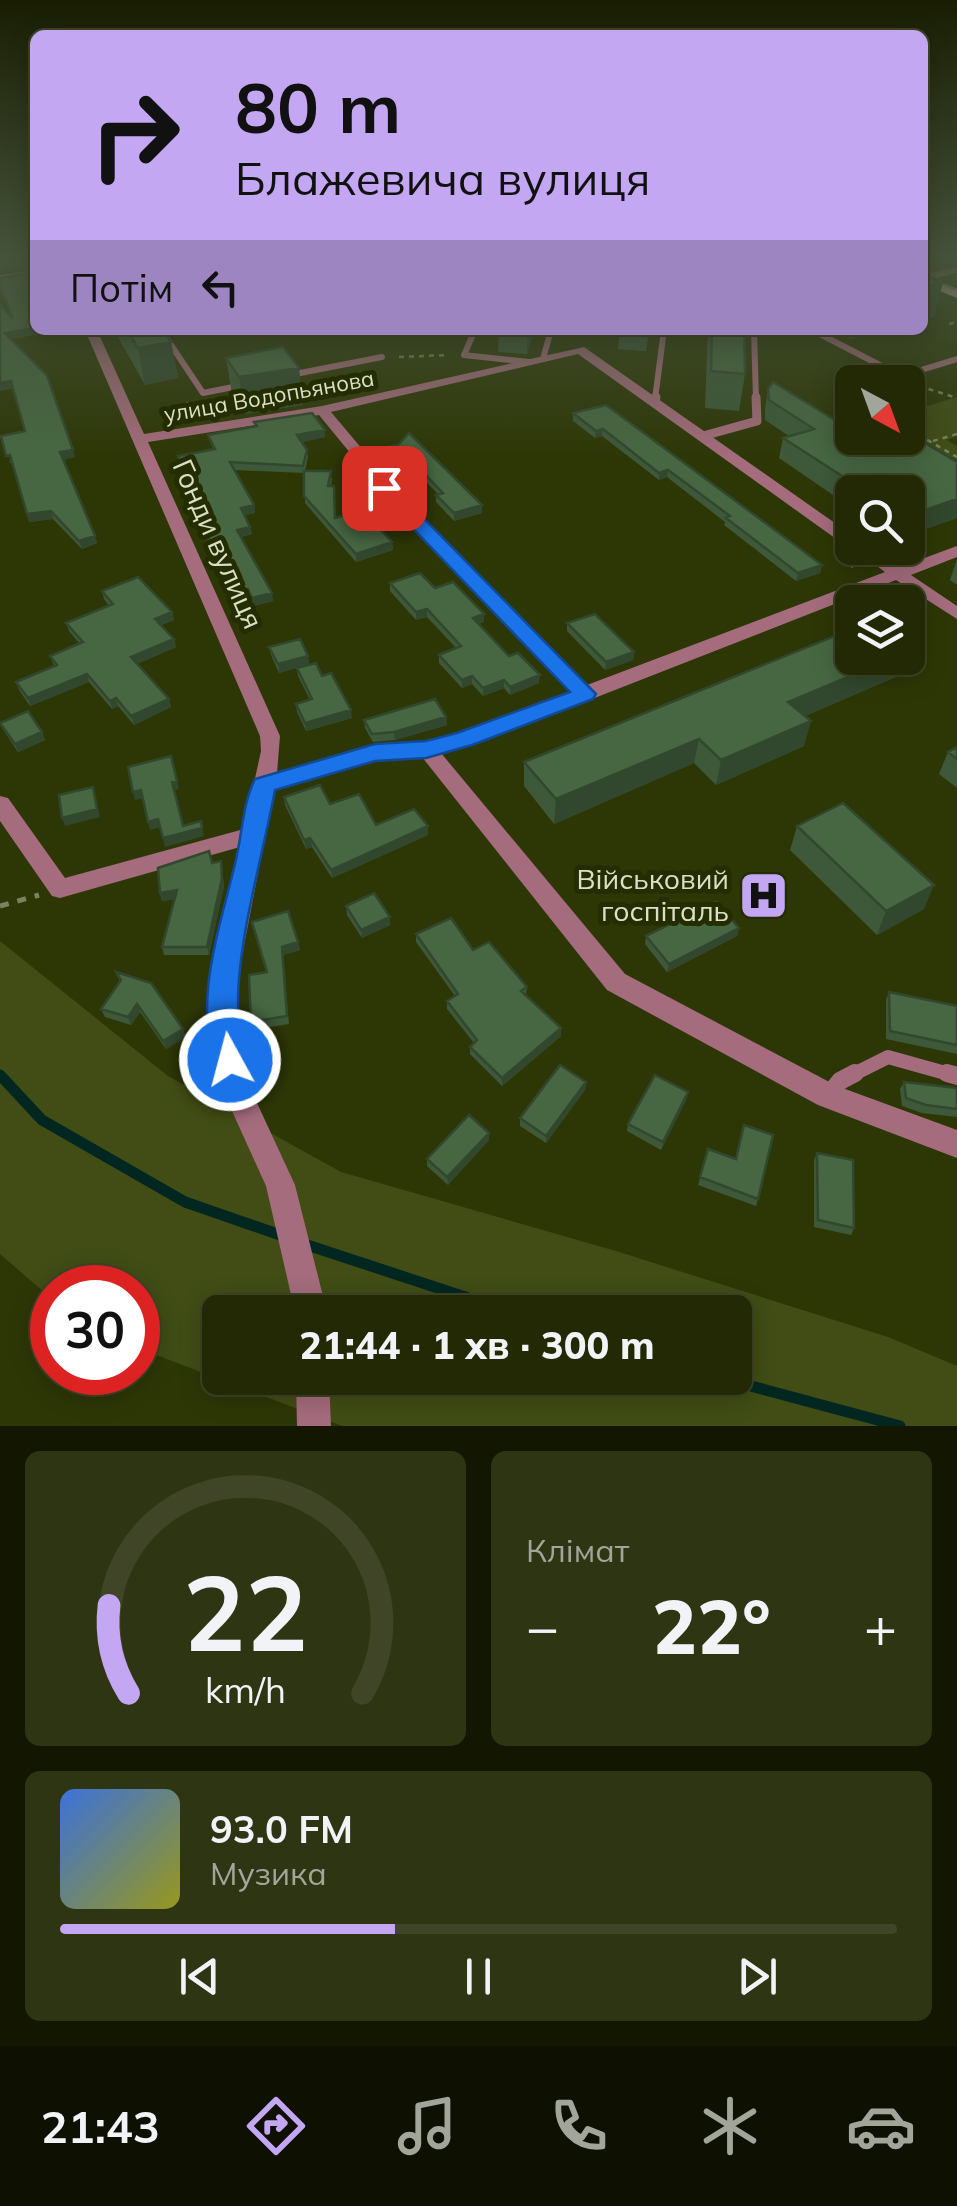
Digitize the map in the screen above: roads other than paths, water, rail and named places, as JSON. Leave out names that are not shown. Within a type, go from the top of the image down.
[{"type":"street","name":"Гонди вулиця","points":[[93,335],[267,721],[271,752],[224,982],[223,1032],[236,1089],[280,1185],[306,1295]]},
{"type":"street","name":"улица Водопьянова","points":[[142,439],[322,410],[580,350],[655,402]]},
{"type":"street","points":[[655,402],[835,530]]},
{"type":"street","points":[[322,410],[420,530],[585,694]]},
{"type":"street","points":[[264,785],[375,752],[426,750],[585,694],[957,551]]},
{"type":"street","points":[[885,565],[957,614]]},
{"type":"street","points":[[426,750],[616,982],[828,1096],[957,1144]]},
{"type":"street","points":[[0,804],[60,889],[254,835]]},
{"type":"street","points":[[313,1395],[314,1426]]},
{"type":"lane","points":[[164,335],[202,392],[256,382]]},
{"type":"lane","points":[[473,335],[464,355],[536,360],[548,335]]},
{"type":"lane","points":[[655,402],[663,335]]},
{"type":"lane","points":[[702,436],[757,421],[754,335]]},
{"type":"lane","points":[[822,335],[900,376],[957,360]]},
{"type":"lane","points":[[274,378],[382,357]]},
{"type":"lane","points":[[828,1096],[840,1082],[888,1057],[957,1076]]},
{"type":"waterway","points":[[0,1075],[42,1120],[185,1202],[283,1236]]},
{"type":"waterway","points":[[301,1243],[459,1295]]},
{"type":"waterway","points":[[752,1386],[900,1426]]},
{"type":"place","name":"Військовий госпіталь","points":[[764,895]]}]
